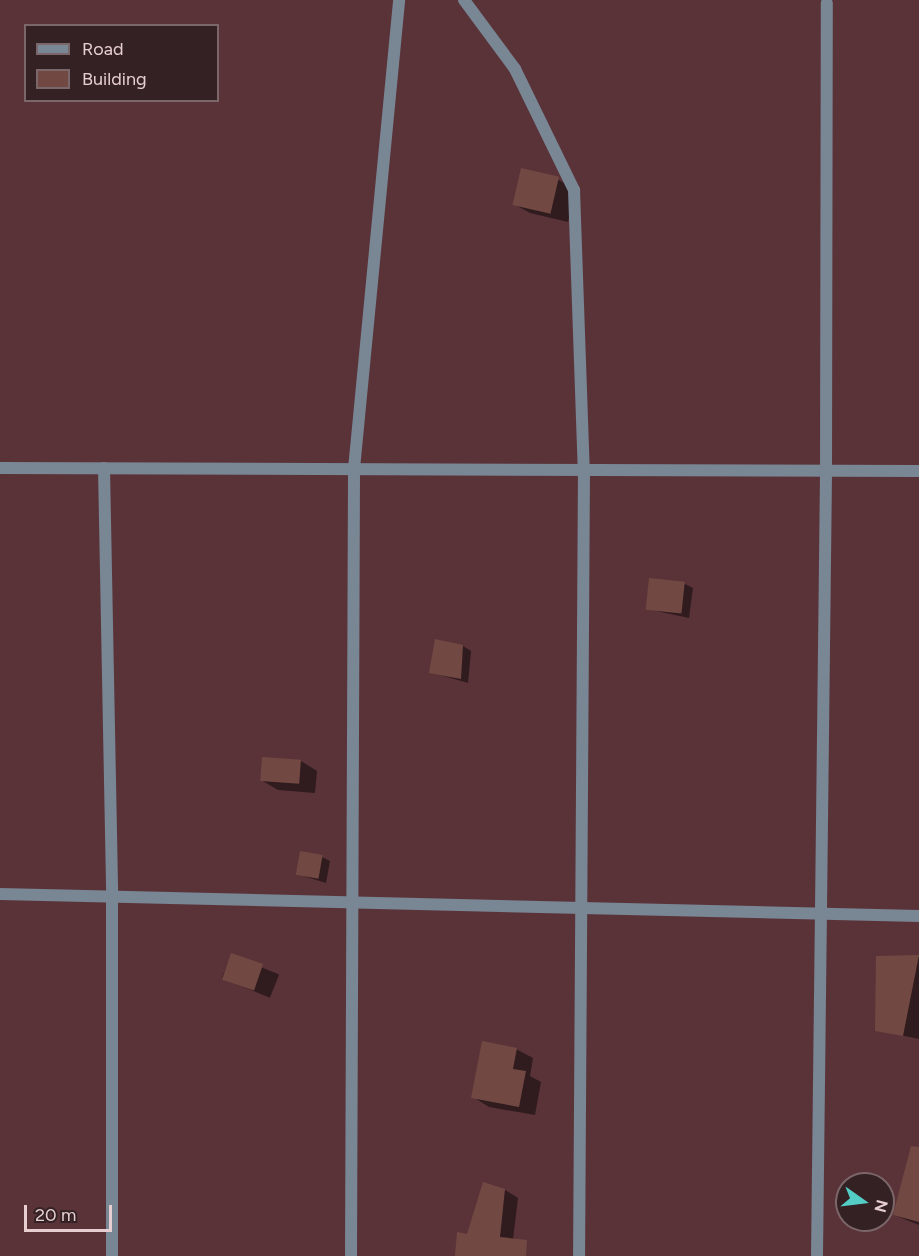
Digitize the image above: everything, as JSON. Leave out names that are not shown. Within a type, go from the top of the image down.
[{"type":"street","points":[[351,1256],[354,469],[399,0]]},
{"type":"street","points":[[464,0],[515,69],[574,190],[584,470],[579,1256]]},
{"type":"street","points":[[817,1256],[826,471],[827,3]]},
{"type":"street","points":[[0,468],[919,471]]},
{"type":"street","points":[[104,468],[112,896],[112,1256]]},
{"type":"street","points":[[0,894],[919,916]]},
{"type":"building","points":[[521,168],[559,177],[550,214],[512,205]]},
{"type":"building","points":[[649,578],[685,582],[681,614],[646,610]]},
{"type":"building","points":[[435,639],[463,645],[461,679],[429,673]]},
{"type":"building","points":[[262,757],[301,760],[299,784],[260,781]]},
{"type":"building","points":[[300,851],[323,855],[318,879],[296,875]]},
{"type":"building","points":[[231,953],[263,964],[254,991],[222,979]]},
{"type":"building","points":[[919,955],[903,1036],[875,1031],[876,956]]},
{"type":"building","points":[[482,1041],[517,1048],[513,1069],[526,1071],[519,1107],[471,1098]]},
{"type":"building","points":[[911,1146],[919,1147],[919,1222],[895,1216],[895,1207]]},
{"type":"building","points":[[483,1182],[505,1189],[500,1237],[527,1240],[526,1256],[455,1256],[457,1232],[467,1234]]}]
